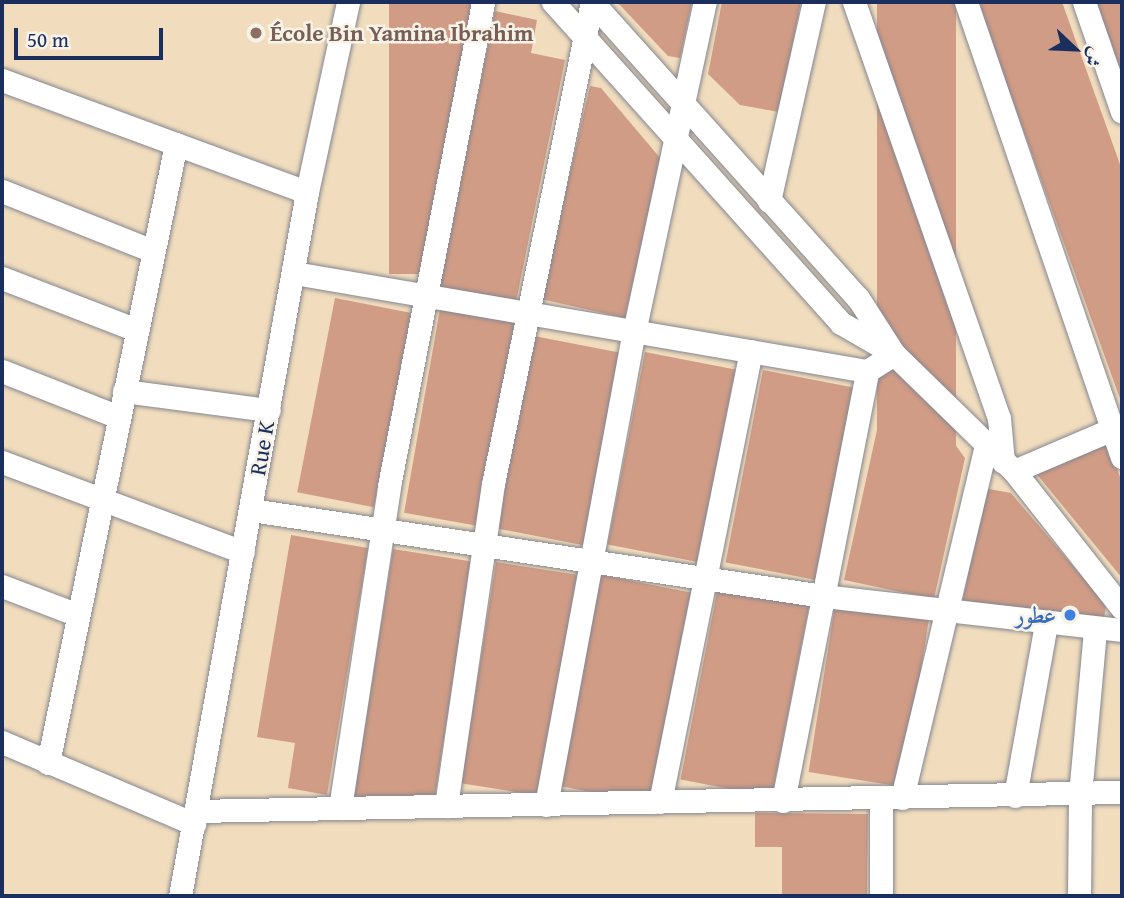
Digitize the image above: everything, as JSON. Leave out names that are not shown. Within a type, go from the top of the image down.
[{"type":"street","name":"Rue K","points":[[180,896],[307,192],[348,2]]},
{"type":"street","points":[[340,808],[382,533],[424,298],[483,2]]},
{"type":"street","points":[[553,2],[841,323],[894,354]]},
{"type":"street","points":[[446,806],[483,549],[524,313],[592,2]]},
{"type":"street","points":[[592,2],[683,108],[858,298],[894,354],[1009,467],[1122,608]]},
{"type":"street","points":[[546,805],[634,332],[705,2]]},
{"type":"street","points":[[769,201],[814,2]]},
{"type":"street","points":[[854,2],[999,418],[1009,467]]},
{"type":"street","points":[[966,2],[1117,427],[1122,457]]},
{"type":"street","points":[[1084,2],[1122,113]]},
{"type":"street","points":[[2,79],[307,192]]},
{"type":"street","points":[[48,763],[176,144]]},
{"type":"street","points":[[2,191],[153,251]]},
{"type":"street","points":[[294,273],[424,298],[867,371],[894,354]]},
{"type":"street","points":[[2,278],[137,330]]},
{"type":"street","points":[[660,802],[751,351]]},
{"type":"street","points":[[2,371],[119,417]]},
{"type":"street","points":[[783,801],[867,371]]},
{"type":"street","points":[[124,391],[269,410]]},
{"type":"street","points":[[1009,467],[1117,427]]},
{"type":"street","points":[[881,896],[892,799],[986,445]]},
{"type":"street","points":[[2,462],[243,552]]},
{"type":"street","points":[[251,510],[483,549],[706,577],[823,596],[1122,630]]},
{"type":"street","points":[[2,586],[78,615]]},
{"type":"street","points":[[1015,796],[1046,623]]},
{"type":"street","points":[[1079,896],[1080,795],[1095,629]]},
{"type":"street","points":[[2,743],[48,763],[195,817],[340,808],[892,799],[1122,792]]},
{"type":"building","points":[[389,2],[471,2],[471,274],[389,274]]},
{"type":"building","points":[[617,2],[692,2],[680,58],[668,56]]},
{"type":"building","points":[[722,2],[801,2],[779,112],[740,105],[708,74]]},
{"type":"building","points":[[877,2],[956,2],[956,474],[877,474]]},
{"type":"building","points":[[977,2],[1062,2],[1122,170],[1122,404]]},
{"type":"building","points":[[1095,2],[1122,2],[1122,76]]},
{"type":"building","points":[[495,11],[537,20],[531,53],[565,60],[516,302],[439,286]]},
{"type":"building","points":[[590,86],[601,88],[661,159],[625,318],[541,299]]},
{"type":"building","points":[[335,298],[412,313],[374,507],[297,492]]},
{"type":"building","points":[[440,309],[516,322],[480,526],[404,513]]},
{"type":"building","points":[[534,336],[624,354],[587,546],[497,528]]},
{"type":"building","points":[[645,352],[735,370],[698,562],[608,544]]},
{"type":"building","points":[[763,370],[853,388],[816,580],[726,562]]},
{"type":"building","points":[[888,380],[911,385],[965,458],[934,599],[844,580]]},
{"type":"building","points":[[1107,442],[1122,482],[1122,578],[1035,472]]},
{"type":"building","points":[[984,488],[1011,493],[1106,605],[1103,626],[963,600]]},
{"type":"building","points":[[291,535],[368,548],[327,795],[288,788],[295,743],[257,737]]},
{"type":"building","points":[[393,549],[472,562],[433,808],[354,796]]},
{"type":"building","points":[[496,562],[577,575],[542,796],[461,783]]},
{"type":"building","points":[[601,575],[692,593],[651,804],[560,786]]},
{"type":"building","points":[[718,587],[809,605],[772,797],[681,779]]},
{"type":"building","points":[[835,605],[929,620],[902,787],[809,772]]},
{"type":"building","points":[[755,813],[868,814],[867,896],[782,896],[782,847],[755,847]]},
{"type":"place","name":"École Bin Yamina Ibrahim","points":[[256,33]]},
{"type":"place","name":"عطور","points":[[1070,615]]}]
